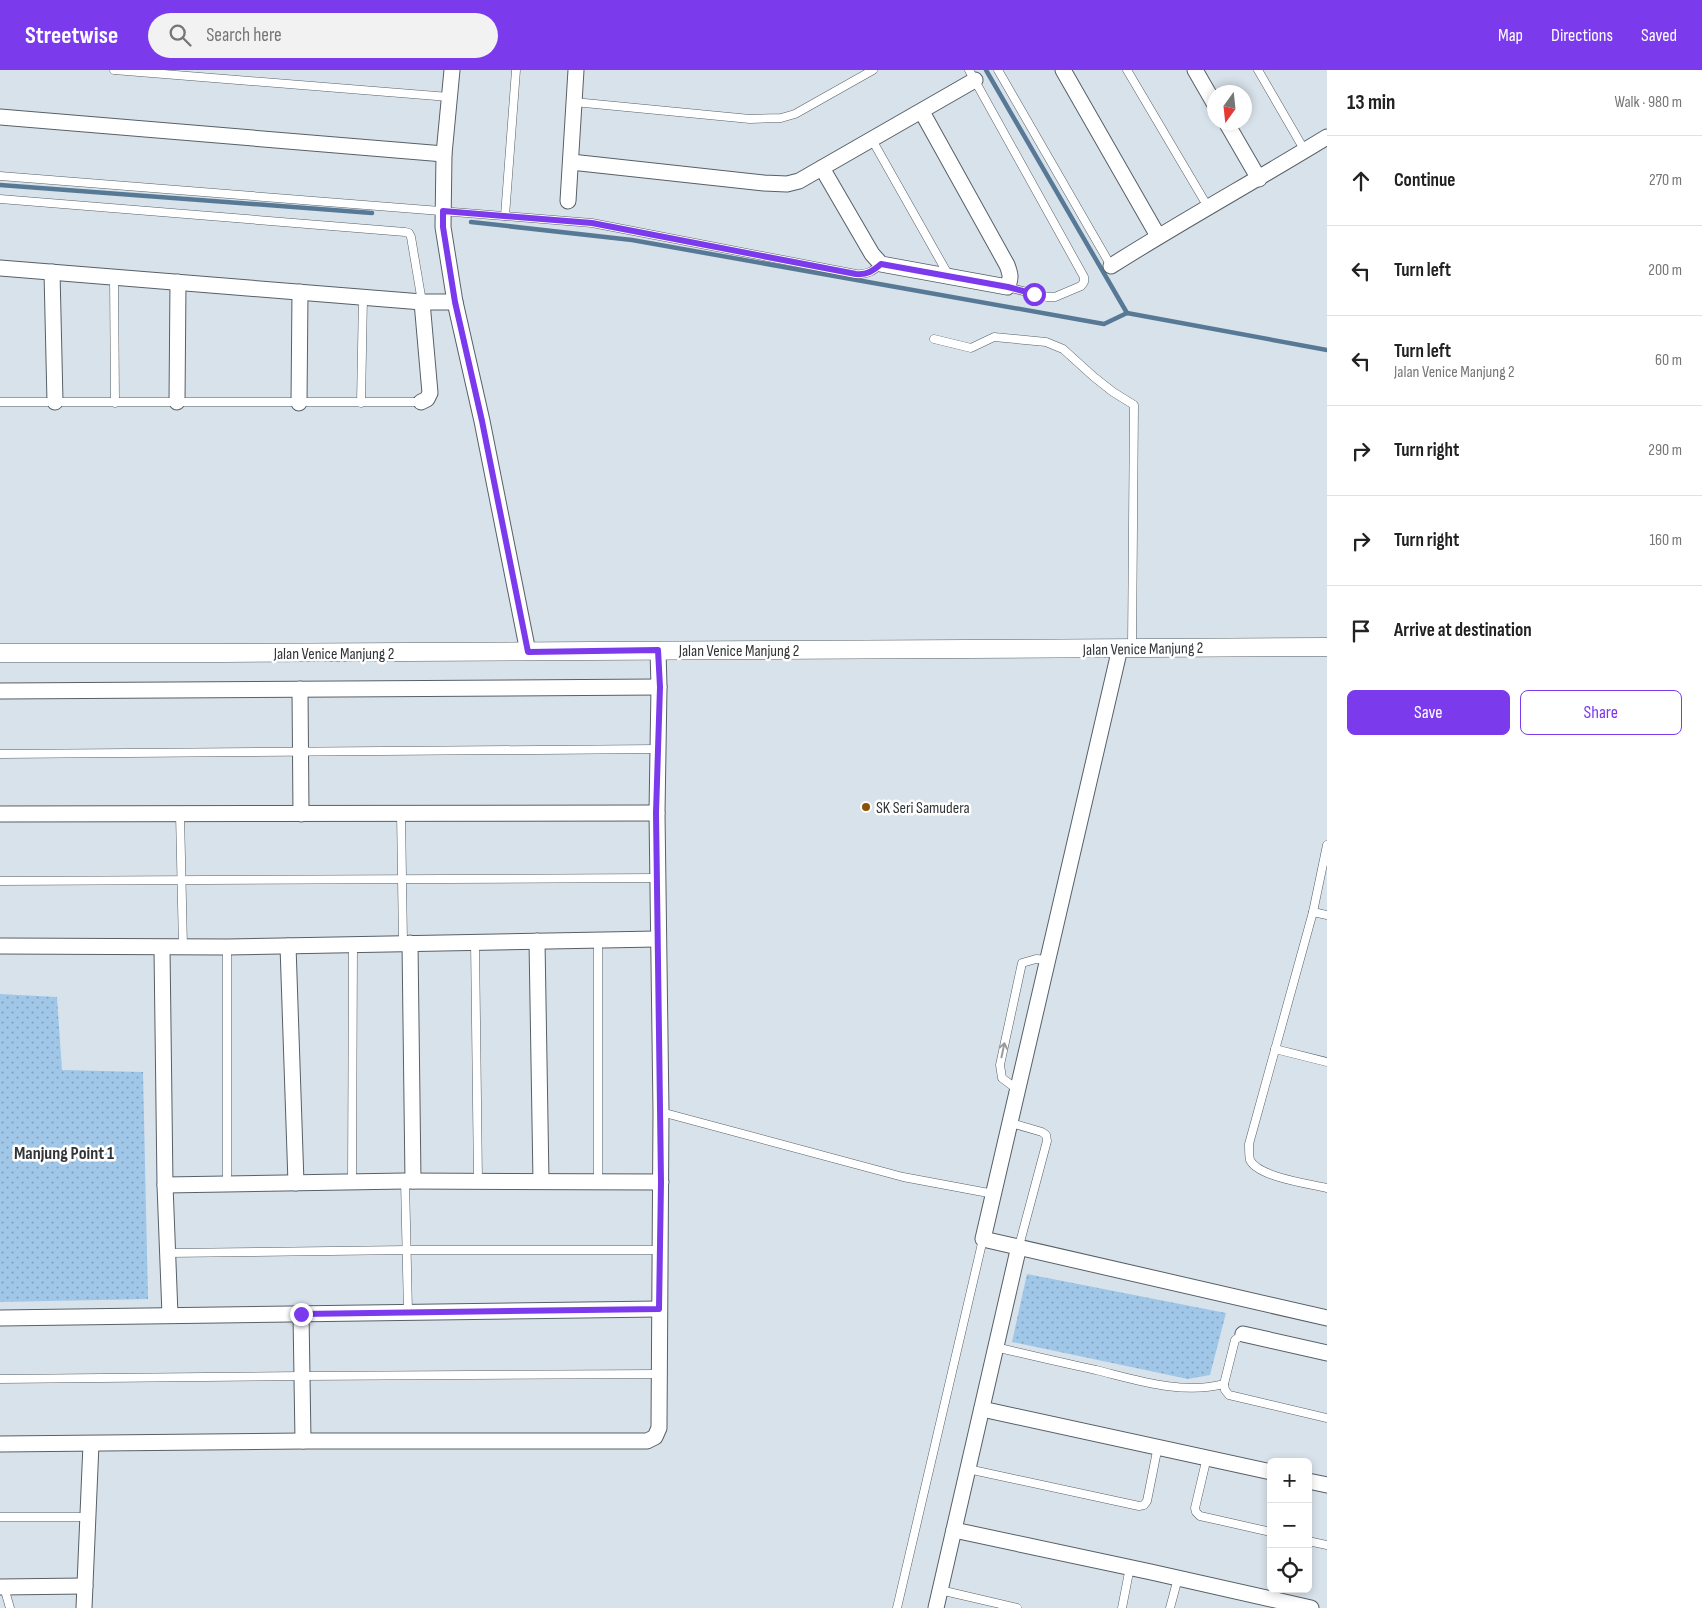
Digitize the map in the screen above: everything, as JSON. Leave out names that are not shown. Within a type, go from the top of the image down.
[{"type":"street","points":[[452,70],[444,154],[443,227],[455,302],[482,421],[528,652]]},
{"type":"street","points":[[568,201],[576,70]]},
{"type":"street","points":[[1063,70],[1158,236]]},
{"type":"street","points":[[1195,70],[1207,91]]},
{"type":"street","points":[[571,162],[787,184],[800,180],[872,138],[922,112],[972,75]]},
{"type":"street","points":[[822,168],[872,254],[881,264],[1008,287],[1010,274],[1007,265],[922,112]]},
{"type":"street","points":[[0,117],[444,154]]},
{"type":"street","points":[[1231,130],[1259,179]]},
{"type":"street","points":[[1111,266],[1158,236],[1259,179],[1327,137]]},
{"type":"street","points":[[0,268],[422,302],[455,302]]},
{"type":"street","points":[[52,272],[55,402]]},
{"type":"street","points":[[177,402],[178,282]]},
{"type":"street","points":[[300,292],[300,403]]},
{"type":"street","points":[[421,402],[428,399],[430,393],[422,302]]},
{"type":"street","name":"Jalan Venice Manjung 2","points":[[0,653],[1327,647]]},
{"type":"street","points":[[1126,648],[1048,960],[983,1239],[1327,1318]]},
{"type":"street","points":[[0,1444],[303,1441],[647,1441],[656,1437],[659,1428],[661,1182],[656,813],[660,687],[658,650]]},
{"type":"street","points":[[0,691],[660,687]]},
{"type":"street","points":[[300,689],[301,814]]},
{"type":"street","points":[[0,814],[656,813]]},
{"type":"street","points":[[0,946],[162,948],[657,938]]},
{"type":"street","points":[[537,941],[541,1181]]},
{"type":"street","points":[[407,943],[409,1181]]},
{"type":"street","points":[[288,946],[296,1182]]},
{"type":"street","points":[[162,948],[165,1185],[170,1315]]},
{"type":"street","points":[[165,1185],[409,1181],[661,1182]]},
{"type":"street","points":[[936,1608],[1019,1246]]},
{"type":"street","points":[[0,1318],[659,1309]]},
{"type":"street","points":[[301,1314],[303,1441]]},
{"type":"street","points":[[1243,1334],[1327,1353]]},
{"type":"street","points":[[982,1408],[1267,1471]]},
{"type":"street","points":[[84,1608],[91,1444]]},
{"type":"street","points":[[1312,1482],[1327,1485]]},
{"type":"street","points":[[954,1530],[1311,1608]]},
{"type":"street","points":[[2,1587],[85,1586]]},
{"type":"lane","points":[[114,70],[449,96]]},
{"type":"lane","points":[[505,216],[516,70]]},
{"type":"lane","points":[[574,102],[750,119],[781,118],[795,114],[873,70]]},
{"type":"lane","points":[[998,70],[1111,266]]},
{"type":"lane","points":[[1128,70],[1208,208]]},
{"type":"lane","points":[[1258,70],[1304,151]]},
{"type":"lane","points":[[972,75],[1084,277],[1084,282],[1081,286],[1055,297],[1008,287]]},
{"type":"lane","points":[[872,138],[950,277]]},
{"type":"lane","points":[[0,176],[592,223],[856,274],[871,272],[881,264]]},
{"type":"lane","points":[[0,199],[405,232],[409,233],[411,237],[422,302]]},
{"type":"lane","points":[[114,277],[114,402]]},
{"type":"lane","points":[[361,403],[363,297]]},
{"type":"lane","points":[[934,339],[971,348],[994,338],[1046,342],[1063,349],[1094,378],[1134,405],[1126,648]]},
{"type":"lane","points":[[0,402],[421,402]]},
{"type":"lane","points":[[0,754],[658,749]]},
{"type":"lane","points":[[401,813],[402,878],[407,943]]},
{"type":"lane","points":[[180,814],[182,947]]},
{"type":"lane","points":[[1327,845],[1313,912],[1249,1144],[1250,1160],[1259,1169],[1271,1175],[1327,1188]]},
{"type":"lane","points":[[0,881],[657,878]]},
{"type":"lane","points":[[1313,912],[1327,915]]},
{"type":"lane","points":[[598,940],[598,1182]]},
{"type":"lane","points":[[475,942],[478,1181]]},
{"type":"lane","points":[[352,945],[352,1182]]},
{"type":"lane","points":[[227,947],[227,1184]]},
{"type":"lane","points":[[1018,1090],[1002,1078],[1000,1065],[1022,963],[1036,959],[1048,960]]},
{"type":"lane","points":[[1275,1049],[1327,1062]]},
{"type":"lane","points":[[661,1112],[903,1177],[994,1194]]},
{"type":"lane","points":[[1011,1123],[1042,1132],[1046,1135],[1047,1140],[1019,1246]]},
{"type":"lane","points":[[408,1312],[409,1181]]},
{"type":"lane","points":[[897,1608],[983,1239]]},
{"type":"lane","points":[[167,1253],[407,1250],[660,1250]]},
{"type":"lane","points":[[1243,1334],[1235,1340],[1224,1390],[1229,1395],[1327,1418]]},
{"type":"lane","points":[[996,1347],[1133,1379],[1187,1388],[1224,1384]]},
{"type":"lane","points":[[0,1379],[659,1374]]},
{"type":"lane","points":[[968,1469],[1144,1506],[1147,1501],[1158,1446]]},
{"type":"lane","points":[[1207,1457],[1195,1508],[1196,1512],[1200,1516],[1267,1531]]},
{"type":"lane","points":[[0,1517],[88,1517]]},
{"type":"lane","points":[[1312,1542],[1327,1545]]},
{"type":"lane","points":[[1122,1608],[1130,1567]]},
{"type":"lane","points":[[1170,1608],[1178,1578]]},
{"type":"lane","points":[[2,1587],[10,1608]]},
{"type":"lane","points":[[940,1590],[1017,1608]]},
{"type":"shaded area","points":[[0,994],[57,997],[62,1070],[143,1072],[148,1299],[0,1302]]},
{"type":"shaded area","points":[[1027,1274],[1226,1313],[1210,1375],[1188,1379],[1012,1342]]},
{"type":"waterway","points":[[986,70],[1127,313]]},
{"type":"waterway","points":[[0,185],[372,213]]},
{"type":"waterway","points":[[471,222],[632,240],[1104,324],[1127,313],[1327,350]]},
{"type":"place","name":"SK Seri Samudera","points":[[866,807]]},
{"type":"district","name":"Manjung Point 1","points":[[64,1153]]},
{"type":"route","points":[[301,1314],[659,1309],[661,1112],[656,813],[660,687],[658,650],[528,652],[482,421],[455,302],[443,227],[443,211],[592,223],[856,274],[871,272],[881,264],[1008,287],[1034,294]]}]
